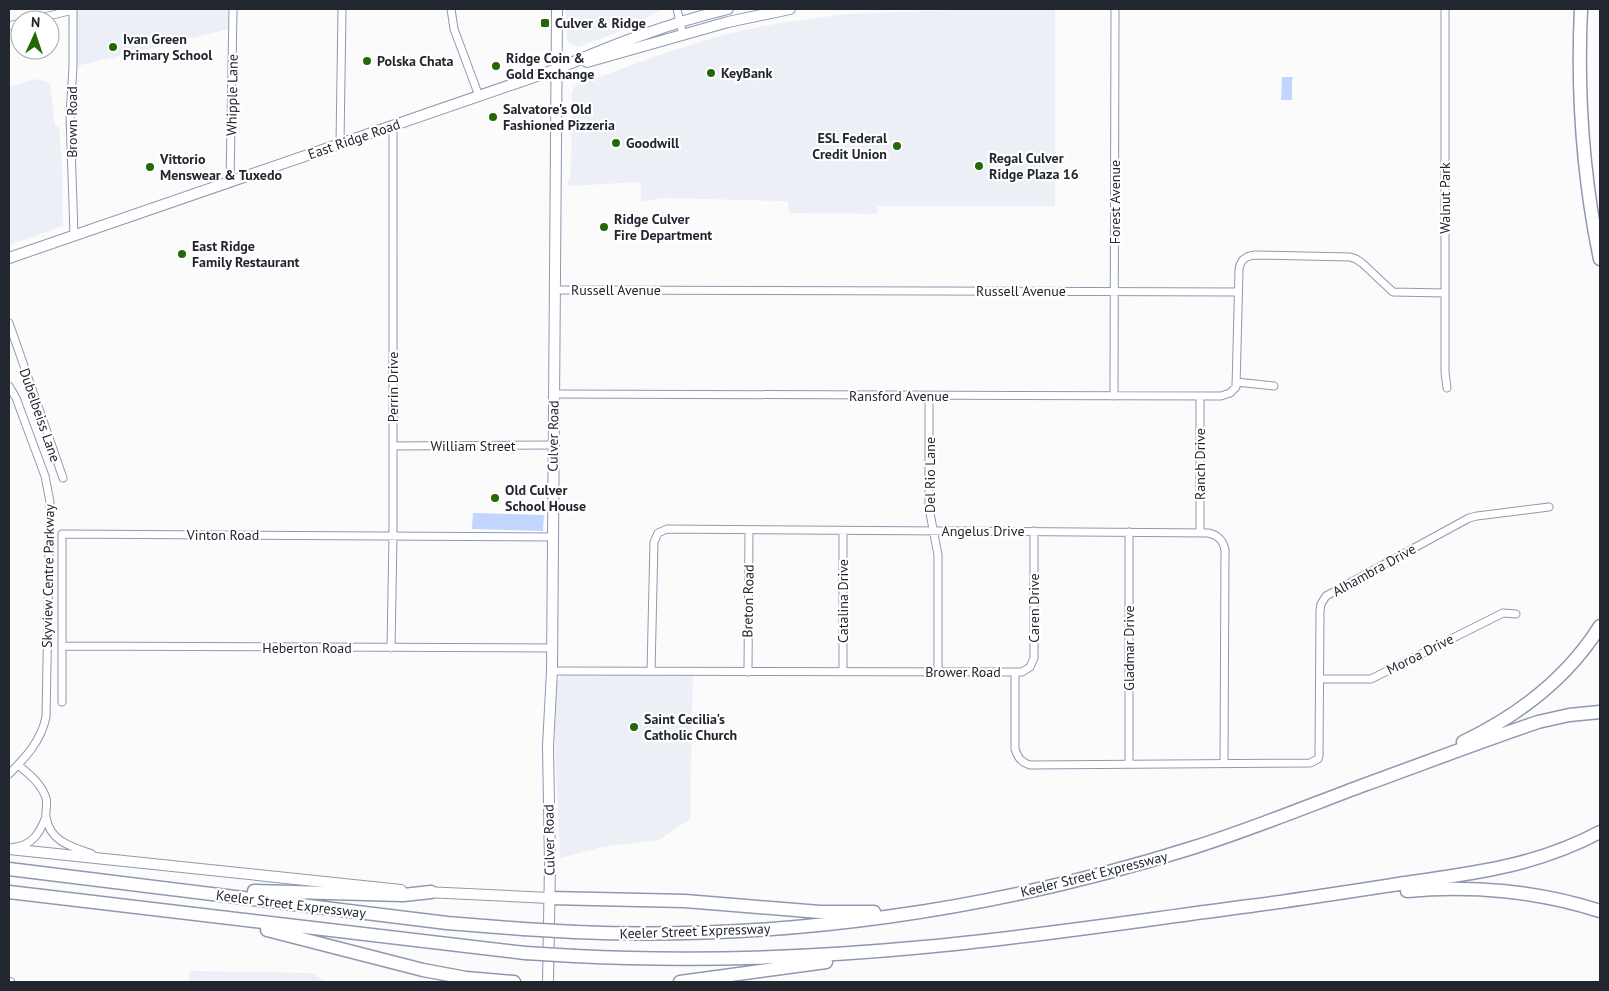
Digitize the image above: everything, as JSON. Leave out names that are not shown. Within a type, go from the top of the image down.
[{"type":"highway","points":[[1581,9],[1580,79],[1582,131],[1590,208],[1600,259]]},
{"type":"highway","points":[[1364,785],[1467,740],[1513,714],[1561,676],[1578,658],[1600,626]]},
{"type":"highway","points":[[1364,785],[1538,722],[1569,715],[1600,712]]},
{"type":"highway","name":"Keeler Street Expressway","points":[[9,869],[453,923],[523,929],[575,932],[680,933],[779,929],[868,920],[968,903],[1064,883],[1144,862],[1244,831],[1364,785]]},
{"type":"highway","points":[[1287,901],[1503,868],[1564,850],[1600,832]]},
{"type":"highway","points":[[132,884],[276,892],[403,895],[431,892]]},
{"type":"highway","points":[[1287,901],[1414,890],[1465,889],[1541,897],[1600,911]]},
{"type":"highway","name":"Keeler Street Expressway","points":[[9,892],[525,953],[666,959],[819,955],[934,946],[1287,901]]},
{"type":"highway","points":[[549,898],[679,901],[841,913],[903,910],[968,903]]},
{"type":"highway","points":[[189,913],[308,940],[428,972],[466,978],[514,982]]},
{"type":"highway","points":[[680,982],[934,946]]},
{"type":"main road","name":"Culver Road","points":[[548,982],[548,746],[552,671],[557,9]]},
{"type":"main road","name":"East Ridge Road","points":[[557,69],[615,44],[680,22],[728,9]]},
{"type":"main road","name":"East Ridge Road","points":[[9,258],[557,69],[744,18],[790,9]]},
{"type":"main road","points":[[9,848],[431,892],[549,898]]},
{"type":"street","points":[[60,12],[73,9]]},
{"type":"street","name":"Brown Road","points":[[73,9],[73,67],[70,114],[74,235]]},
{"type":"street","name":"Whipple Lane","points":[[230,182],[233,9]]},
{"type":"street","points":[[340,144],[342,9]]},
{"type":"street","points":[[451,9],[454,29],[479,96]]},
{"type":"street","points":[[678,9],[683,35]]},
{"type":"street","name":"Forest Avenue","points":[[1114,396],[1116,9]]},
{"type":"street","name":"Walnut Park","points":[[1445,9],[1445,372],[1447,388]]},
{"type":"street","name":"Perrin Drive","points":[[391,648],[393,536],[393,126]]},
{"type":"street","points":[[1274,386],[1236,382],[1239,270],[1241,262],[1247,257],[1255,255],[1350,257],[1362,263],[1393,292],[1445,293]]},
{"type":"street","name":"Russell Avenue","points":[[554,290],[1238,292]]},
{"type":"street","name":"Dubelbeiss Lane","points":[[9,323],[63,478]]},
{"type":"street","name":"Ransford Avenue","points":[[554,394],[1200,397],[1226,396],[1234,391],[1236,382]]},
{"type":"street","name":"Skyview Centre Parkway","points":[[9,386],[16,398],[45,476],[50,502],[46,717],[36,743],[9,774]]},
{"type":"street","name":"Del Rio Lane","points":[[929,396],[929,508],[938,554],[938,672]]},
{"type":"street","name":"Ranch Drive","points":[[1200,397],[1200,532]]},
{"type":"street","name":"William Street","points":[[393,446],[553,445]]},
{"type":"street","name":"Alhambra Drive","points":[[1318,759],[1320,611],[1321,604],[1326,596],[1469,518],[1549,508]]},
{"type":"street","name":"Angelus Drive","points":[[651,671],[652,552],[656,537],[662,530],[1200,532],[1214,534],[1224,544],[1225,550],[1224,763]]},
{"type":"street","name":"Breton Road","points":[[748,672],[749,530]]},
{"type":"street","name":"Catalina Drive","points":[[843,531],[843,672]]},
{"type":"street","name":"Caren Drive","points":[[1015,673],[1027,670],[1034,658],[1034,531]]},
{"type":"street","name":"Gladmar Drive","points":[[1128,764],[1129,532]]},
{"type":"street","name":"Vinton Road","points":[[62,702],[62,534],[552,537]]},
{"type":"street","name":"Moroa Drive","points":[[1320,679],[1371,678],[1503,613],[1516,614]]},
{"type":"street","name":"Heberton Road","points":[[62,646],[552,648]]},
{"type":"street","name":"Brower Road","points":[[552,671],[1015,673],[1015,749],[1022,762],[1030,765],[1310,763],[1318,759]]},
{"type":"street","points":[[18,765],[42,789],[46,799],[46,816],[49,828],[56,838],[66,845],[102,858]]},
{"type":"street","points":[[9,848],[24,846],[32,840],[40,832],[46,816]]},
{"type":"shaded area","name":"Ivan Green Primary School","points":[[72,9],[233,9],[233,28],[73,67]]},
{"type":"shaded area","points":[[566,9],[663,9],[621,31],[578,47],[567,39]]},
{"type":"shaded area","points":[[984,9],[1055,9],[1055,206],[878,206],[877,214],[789,213],[788,201],[662,198],[641,202],[641,182],[567,186],[571,172],[572,92],[575,86],[665,53],[726,34],[779,23],[847,14]]},
{"type":"shaded area","points":[[1282,77],[1294,77],[1292,79],[1292,100],[1281,100]]},
{"type":"shaded area","points":[[35,79],[50,84],[55,126],[59,127],[63,226],[9,245],[9,87]]},
{"type":"shaded area","points":[[473,513],[544,515],[543,531],[472,529]]},
{"type":"shaded area","points":[[563,674],[693,674],[690,819],[659,840],[602,847],[560,858],[555,744],[556,683]]},
{"type":"shaded area","points":[[189,971],[312,973],[326,982],[189,982]]},
{"type":"place","name":"Culver & Ridge","points":[[545,23]]},
{"type":"place","name":"Ivan Green Primary School","points":[[113,47]]},
{"type":"place","name":"Polska Chata","points":[[367,61]]},
{"type":"place","name":"Ridge Coin & Gold Exchange","points":[[496,66]]},
{"type":"place","name":"KeyBank","points":[[711,73]]},
{"type":"place","name":"Salvatore's Old Fashioned Pizzeria","points":[[493,117]]},
{"type":"place","name":"Goodwill","points":[[616,143]]},
{"type":"place","name":"ESL Federal Credit Union","points":[[897,146]]},
{"type":"place","name":"Regal Culver Ridge Plaza 16","points":[[979,166]]},
{"type":"place","name":"Vittorio Menswear & Tuxedo","points":[[150,167]]},
{"type":"place","name":"Ridge Culver Fire Department","points":[[604,227]]},
{"type":"place","name":"East Ridge Family Restaurant","points":[[182,254]]},
{"type":"place","name":"Old Culver School House","points":[[495,498]]},
{"type":"place","name":"Saint Cecilia's Catholic Church","points":[[634,727]]}]
